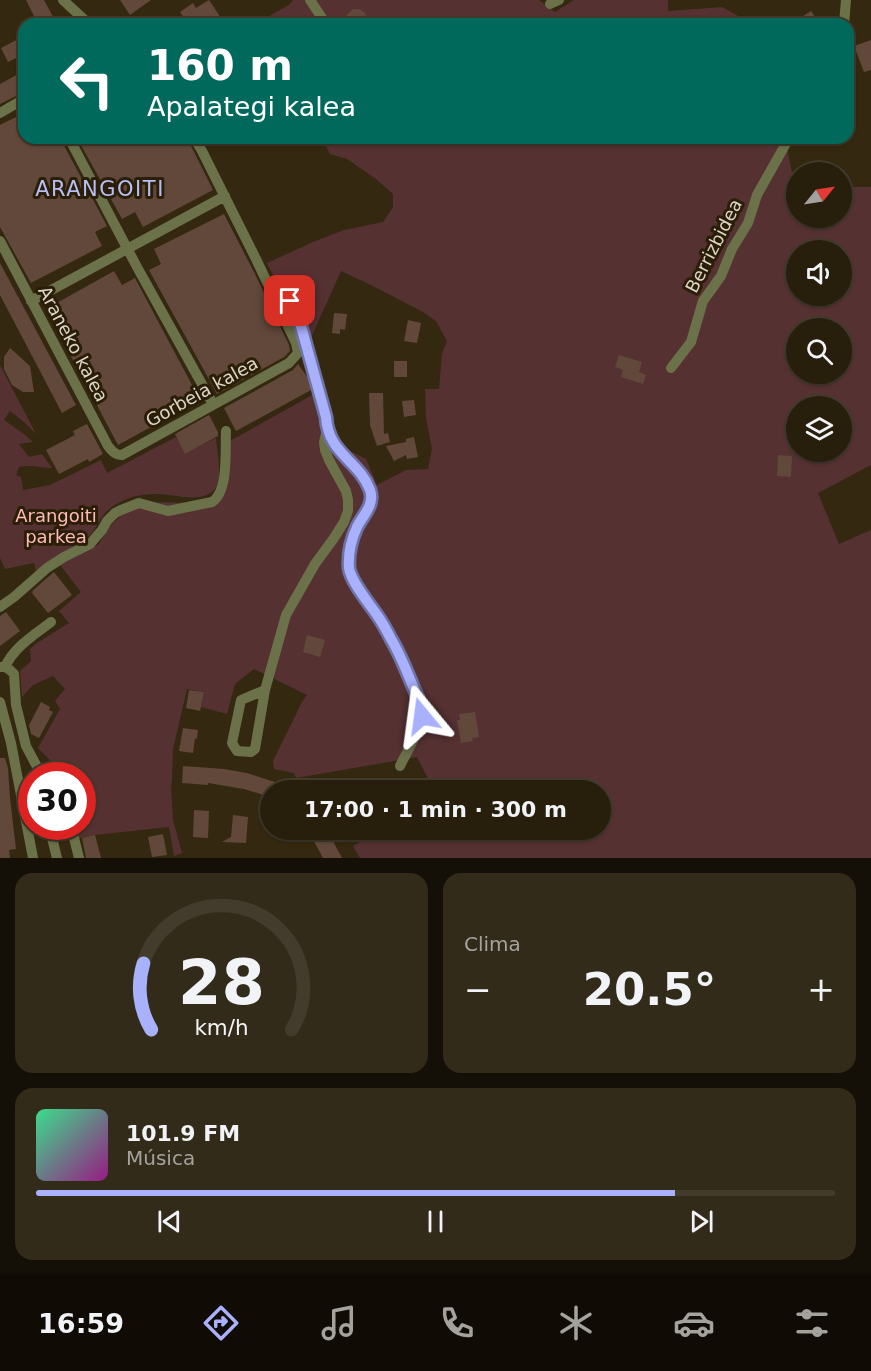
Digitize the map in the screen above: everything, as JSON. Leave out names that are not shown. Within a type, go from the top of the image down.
[{"type":"street","points":[[63,0],[82,18]]},
{"type":"street","points":[[310,0],[322,18]]},
{"type":"street","points":[[844,18],[846,0]]},
{"type":"street","points":[[0,112],[18,102]]},
{"type":"street","points":[[72,144],[213,404]]},
{"type":"street","points":[[198,144],[274,297],[290,301],[296,308],[326,417],[325,450],[346,491],[348,500],[348,511],[344,522],[315,564],[286,615],[265,690],[255,749],[251,752],[237,750],[232,743],[241,700],[265,690]]},
{"type":"street","name":"Berrizbidea","points":[[671,368],[692,342],[704,301],[721,276],[732,249],[748,223],[757,195],[786,144]]},
{"type":"street","points":[[32,301],[225,196]]},
{"type":"street","name":"Araneko kalea","points":[[0,242],[108,446],[113,453],[122,455]]},
{"type":"street","name":"Gorbeia kalea","points":[[122,455],[289,363],[297,355],[296,344],[274,297]]},
{"type":"street","points":[[327,429],[334,443],[360,472],[371,492],[372,502],[358,525],[351,546],[349,570],[393,641],[421,706],[422,716],[418,730],[400,766]]},
{"type":"street","points":[[0,607],[64,556],[90,544],[107,521],[121,510],[139,503],[168,511],[212,502],[223,488],[226,430]]},
{"type":"street","points":[[30,762],[16,705],[14,674],[3,667],[18,648],[51,622]]},
{"type":"street","points":[[0,702],[8,729],[33,858]]},
{"type":"street","points":[[8,729],[19,720]]},
{"type":"street","points":[[26,746],[35,762]]},
{"type":"street","points":[[52,840],[57,858]]},
{"type":"street","points":[[74,840],[79,858]]},
{"type":"green space","points":[[293,0],[539,0],[555,12],[574,0],[668,0],[668,11],[722,7],[742,18],[266,18],[289,5]]},
{"type":"green space","points":[[325,144],[786,144],[790,162],[786,162],[786,228],[852,228],[852,187],[871,187],[871,465],[818,493],[839,544],[871,530],[871,858],[360,858],[353,846],[363,840],[611,840],[611,780],[429,780],[417,757],[296,778],[294,773],[274,769],[273,761],[307,695],[254,669],[235,684],[227,714],[201,707],[204,692],[187,689],[173,749],[171,787],[173,820],[182,853],[174,856],[169,827],[96,835],[96,762],[49,762],[50,760],[38,748],[60,709],[55,701],[65,689],[53,676],[33,685],[22,697],[20,671],[31,661],[30,649],[69,623],[59,611],[81,592],[60,565],[88,548],[98,545],[119,517],[136,507],[154,503],[202,504],[221,500],[228,442],[323,389],[333,428],[344,448],[366,459],[377,485],[406,470],[428,469],[432,449],[426,418],[425,389],[439,389],[442,354],[447,341],[436,321],[423,312],[341,271],[310,340],[303,307],[299,300],[284,292],[267,263],[344,230],[383,222],[393,207],[393,194],[347,159],[330,154]]},
{"type":"green space","name":"Arangoiti parkea","points":[[0,365],[36,434],[10,411],[4,420],[33,442],[19,444],[29,457],[42,454],[52,468],[19,467],[16,475],[21,477],[23,490],[50,485],[101,460],[107,473],[176,437],[186,453],[216,438],[219,466],[216,486],[213,491],[200,497],[152,494],[129,498],[108,510],[83,541],[36,571],[34,563],[5,569],[0,558]]},
{"type":"building","points":[[26,0],[44,0],[54,18],[35,18]]},
{"type":"building","points":[[120,0],[151,0],[130,15]]},
{"type":"building","points":[[209,0],[221,18],[184,18],[180,12],[193,3],[196,8]]},
{"type":"building","points":[[353,9],[359,9],[365,13],[366,18],[346,18]]},
{"type":"building","points":[[811,11],[816,18],[800,18]]},
{"type":"building","points":[[18,39],[18,57],[8,62],[1,48]]},
{"type":"building","points":[[871,40],[871,70],[864,72],[854,46]]},
{"type":"building","points":[[18,74],[18,95],[0,104],[0,84]]},
{"type":"building","points":[[18,116],[18,144],[63,144],[107,226],[95,232],[102,246],[31,283],[0,227],[0,125]]},
{"type":"building","points":[[80,144],[190,144],[213,190],[143,227],[135,212],[122,219]]},
{"type":"building","points":[[224,214],[255,274],[290,351],[284,357],[217,394],[149,270],[161,264],[154,249]]},
{"type":"building","points":[[0,263],[76,405],[62,413],[0,295]]},
{"type":"building","points":[[114,271],[122,285],[135,278],[200,400],[118,445],[46,309]]},
{"type":"building","points":[[334,313],[347,314],[345,330],[340,329],[340,334],[332,333]]},
{"type":"building","points":[[408,320],[421,323],[417,343],[404,341]]},
{"type":"building","points":[[10,348],[30,366],[34,392],[23,392],[12,385],[4,369],[4,357]]},
{"type":"building","points":[[619,355],[642,362],[639,372],[646,375],[643,384],[621,377],[623,370],[615,367]]},
{"type":"building","points":[[394,361],[407,361],[407,377],[394,377]]},
{"type":"building","points":[[298,364],[308,378],[311,390],[236,431],[224,408],[293,370]]},
{"type":"building","points":[[369,393],[383,393],[384,434],[388,433],[390,442],[377,446],[370,425]]},
{"type":"building","points":[[414,400],[416,415],[404,417],[402,401]]},
{"type":"building","points":[[209,415],[218,436],[185,454],[175,434]]},
{"type":"building","points":[[87,424],[103,454],[59,474],[46,450],[75,435],[73,431]]},
{"type":"building","points":[[414,437],[418,457],[407,459],[406,455],[394,461],[386,446],[406,442],[406,439]]},
{"type":"building","points":[[778,455],[786,456],[786,462],[792,462],[791,477],[777,476]]},
{"type":"building","points":[[54,572],[72,595],[48,613],[32,593],[34,591],[31,592]]},
{"type":"building","points":[[6,612],[20,631],[0,646],[0,616]]},
{"type":"building","points":[[307,635],[325,640],[320,657],[303,652]]},
{"type":"building","points":[[189,690],[204,692],[200,711],[186,708]]},
{"type":"building","points":[[41,702],[50,707],[49,710],[53,712],[39,738],[31,734],[29,725]]},
{"type":"building","points":[[475,712],[479,737],[472,738],[473,741],[461,743],[457,720],[460,720],[459,714]]},
{"type":"building","points":[[183,728],[198,730],[193,753],[179,751]]},
{"type":"building","points":[[0,758],[5,758],[8,768],[16,849],[9,850],[10,858],[0,858]]},
{"type":"building","points":[[183,766],[224,769],[268,780],[260,780],[260,794],[208,783],[208,785],[182,783]]},
{"type":"building","points":[[194,810],[209,811],[208,838],[193,837]]},
{"type":"building","points":[[233,815],[248,817],[246,843],[222,842],[231,837]]},
{"type":"building","points":[[163,834],[167,855],[152,857],[148,837]]},
{"type":"building","points":[[96,839],[101,858],[86,858],[82,840]]},
{"type":"building","points":[[313,840],[332,840],[342,858],[323,858]]},
{"type":"district","name":"ARANGOITI","points":[[100,189]]},
{"type":"route","points":[[290,301],[296,308],[326,417],[327,429],[334,443],[360,472],[371,492],[372,502],[358,525],[351,546],[349,570],[393,641],[418,698],[422,716]]}]
